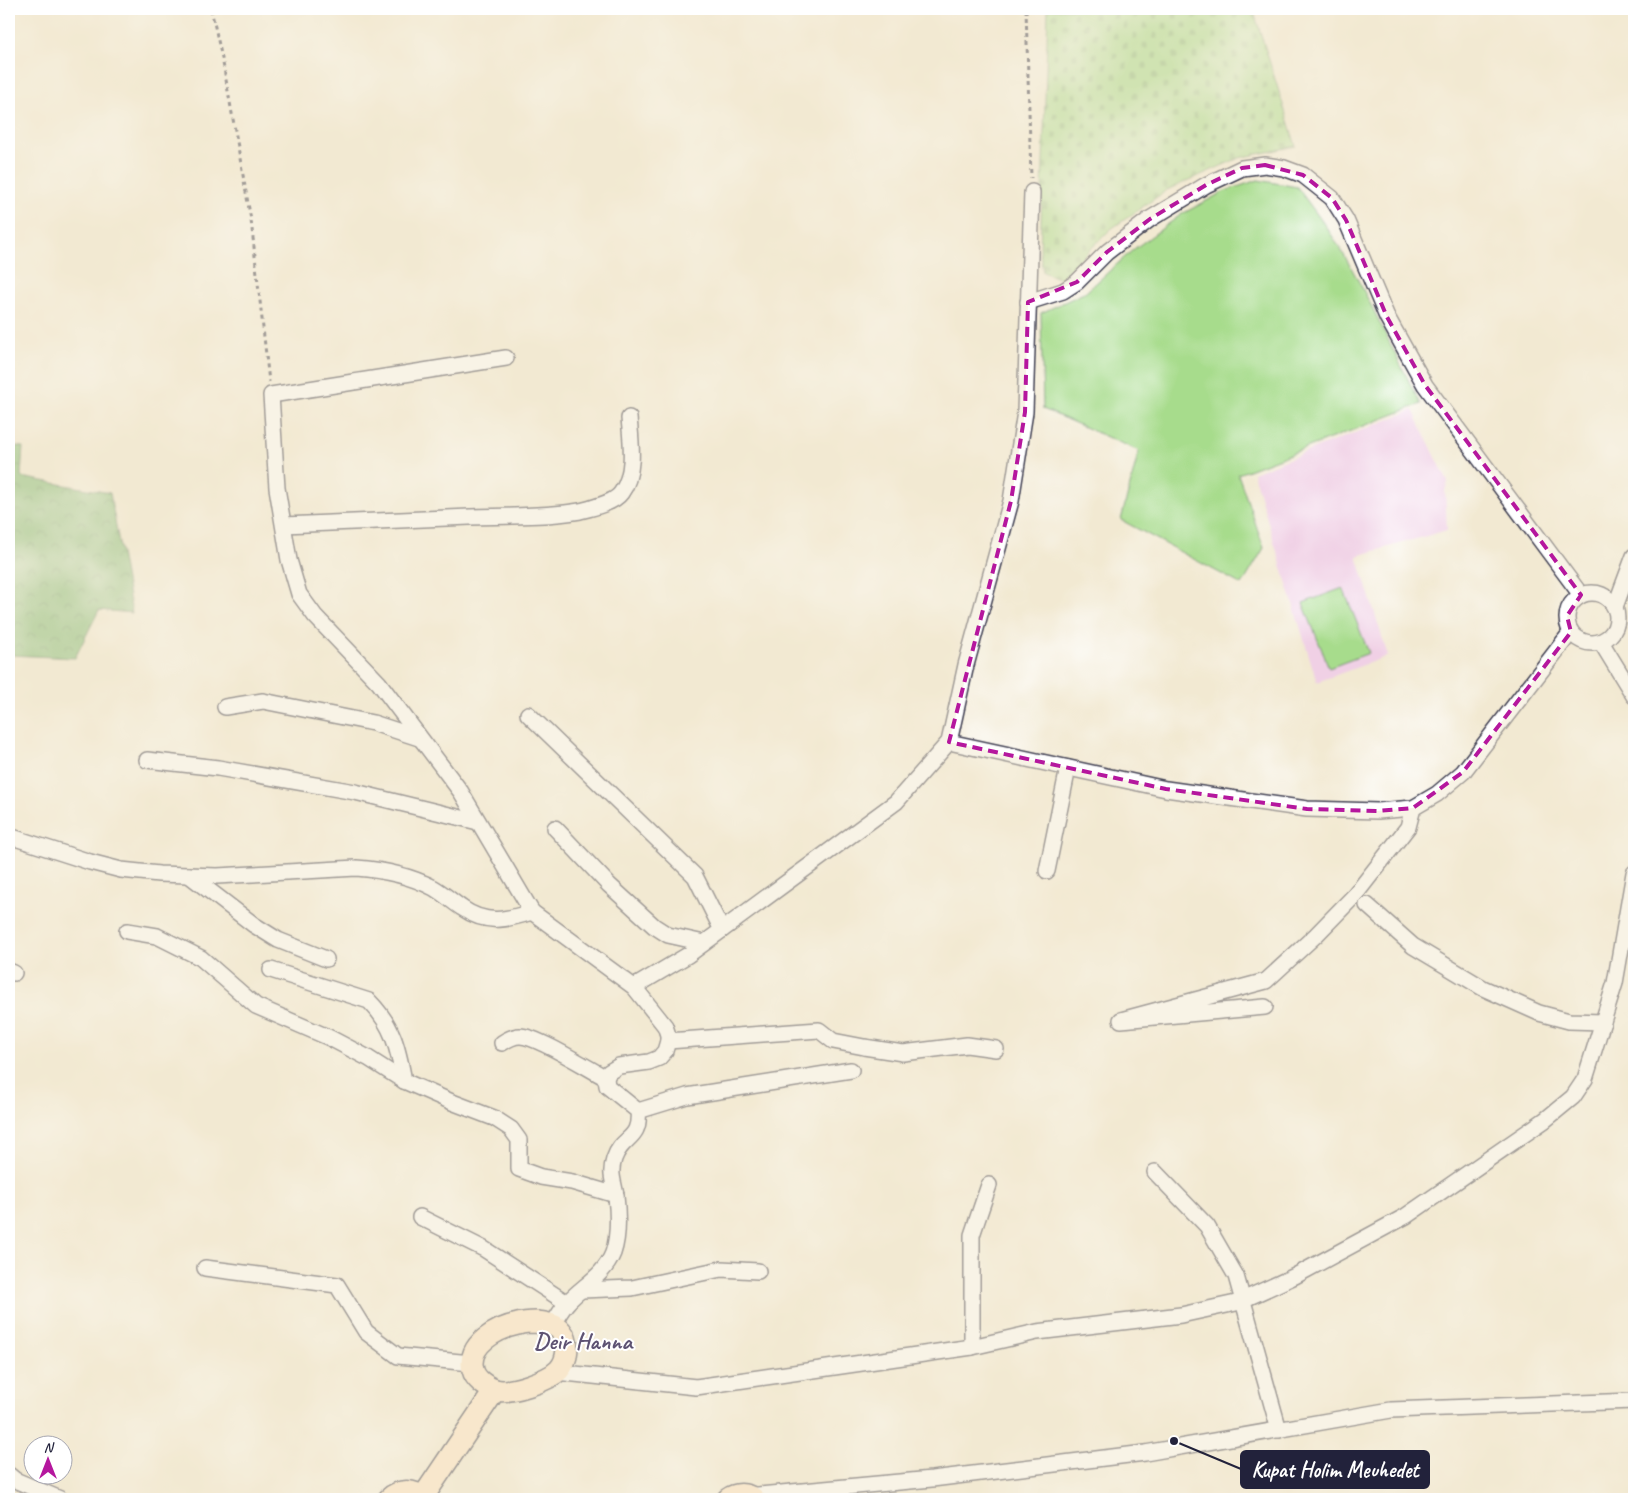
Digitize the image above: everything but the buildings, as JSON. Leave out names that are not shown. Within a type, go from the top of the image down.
[{"type":"street","points":[[1028,302],[1063,291],[1077,282],[1107,252],[1150,219],[1206,184],[1242,168],[1265,165],[1284,168],[1303,175],[1332,198],[1346,220],[1387,317],[1425,385],[1580,595]]},
{"type":"street","points":[[634,987],[688,955],[896,802],[949,742],[966,665],[1011,501],[1025,412],[1032,192]]},
{"type":"street","points":[[506,358],[271,395],[277,488],[289,560],[300,594],[315,616],[379,683],[461,792],[532,912],[634,987],[665,1026],[668,1035],[668,1041],[659,1058],[649,1062],[619,1066],[609,1072],[606,1078],[607,1086],[638,1111],[639,1123],[637,1131],[621,1146],[610,1173],[616,1195],[617,1228],[613,1253],[600,1274],[567,1303],[552,1325]]},
{"type":"street","points":[[284,525],[535,515],[581,510],[600,505],[621,494],[626,482],[632,453],[628,418]]},
{"type":"street","points":[[1615,607],[1634,556]]},
{"type":"street","points":[[1589,592],[1597,593],[1605,596],[1615,607],[1618,616],[1617,625],[1614,632],[1601,642],[1584,642],[1571,632],[1567,616],[1569,608],[1580,595],[1589,592]]},
{"type":"street","points":[[949,742],[1166,790],[1307,809],[1378,811],[1413,808],[1437,794],[1463,772],[1571,632]]},
{"type":"street","points":[[1601,642],[1634,696]]},
{"type":"street","points":[[225,707],[263,701],[372,722],[419,738]]},
{"type":"street","points":[[528,714],[695,876],[722,930]]},
{"type":"street","points":[[147,760],[218,768],[355,792],[478,822]]},
{"type":"street","points":[[1047,871],[1068,768]]},
{"type":"street","points":[[1265,1007],[1121,1020],[1266,981],[1316,935],[1355,895],[1408,828],[1413,808]]},
{"type":"street","points":[[555,828],[609,885],[654,926],[668,935],[704,943]]},
{"type":"street","points":[[9,836],[121,870],[158,874],[217,876],[356,868],[376,869],[397,873],[417,880],[479,917],[491,920],[507,920],[532,912]]},
{"type":"street","points":[[556,1372],[696,1387],[972,1347],[1037,1332],[1181,1315],[1236,1303],[1295,1276],[1406,1216],[1545,1120],[1573,1097],[1585,1079],[1615,983],[1634,873]]},
{"type":"street","points":[[189,875],[254,925],[278,940],[326,960]]},
{"type":"street","points":[[1367,905],[1413,946],[1483,988],[1539,1013],[1569,1021],[1603,1022]]},
{"type":"street","points":[[127,931],[157,936],[202,958],[256,1006],[330,1038],[404,1080],[452,1102],[494,1118],[511,1129],[518,1140],[518,1169],[541,1177],[572,1182],[616,1195]]},
{"type":"street","points":[[271,970],[369,1001],[388,1024],[397,1046],[404,1080]]},
{"type":"street","points":[[668,1041],[819,1030],[833,1041],[903,1054],[967,1045],[996,1049]]},
{"type":"street","points":[[502,1043],[509,1038],[521,1036],[545,1044],[606,1078]]},
{"type":"street","points":[[638,1111],[687,1096],[851,1070]]},
{"type":"street","points":[[1155,1172],[1207,1226],[1236,1276],[1279,1430]]},
{"type":"street","points":[[972,1347],[972,1236],[990,1185]]},
{"type":"street","points":[[420,1217],[484,1249],[567,1303]]},
{"type":"street","points":[[205,1268],[337,1286],[366,1332],[398,1356],[471,1363]]},
{"type":"street","points":[[582,1290],[632,1288],[721,1269],[758,1271]]},
{"type":"street","points":[[537,1322],[552,1325],[561,1330],[566,1343],[566,1355],[559,1370],[546,1379],[512,1390],[495,1390],[483,1384],[474,1374],[471,1363],[472,1353],[480,1343],[497,1332],[517,1324],[537,1322]]},
{"type":"street","points":[[389,1499],[400,1492],[408,1491],[416,1493],[423,1498],[495,1390]]},
{"type":"street","points":[[743,1498],[932,1479],[1145,1454],[1391,1410],[1634,1401]]},
{"type":"street","points":[[9,1476],[60,1499]]},
{"type":"path","points":[[211,9],[252,220],[271,395]]},
{"type":"path","points":[[1026,9],[1032,192]]},
{"type":"highlighted area","points":[[1265,165],[1303,175],[1332,198],[1346,220],[1387,317],[1425,385],[1581,595],[1567,616],[1571,632],[1463,772],[1413,808],[1378,811],[1307,809],[1166,789],[949,742],[1011,501],[1025,412],[1028,302],[1077,282],[1107,252],[1150,219],[1206,185],[1242,168]]},
{"type":"shaded area","points":[[1413,410],[1448,482],[1445,490],[1447,530],[1357,556],[1388,656],[1317,682],[1253,473]]},
{"type":"green space","points":[[1048,9],[1253,9],[1296,146],[1239,158],[1167,190],[1111,229],[1060,279],[1043,272],[1040,253]]},
{"type":"green space","points":[[1258,180],[1297,187],[1320,218],[1352,269],[1421,404],[1238,474],[1264,548],[1242,585],[1121,520],[1139,451],[1043,409],[1041,313],[1086,292],[1134,249],[1182,214],[1225,191]]},
{"type":"green space","points":[[9,445],[23,447],[21,477],[110,493],[132,613],[99,610],[75,658],[9,655]]},
{"type":"green space","points":[[1343,588],[1369,653],[1329,668],[1303,603]]},
{"type":"place","name":"Kupat Holim Meuhedet","points":[[1174,1441]]},
{"type":"district","name":"Deir Hanna","points":[[583,1341]]}]
